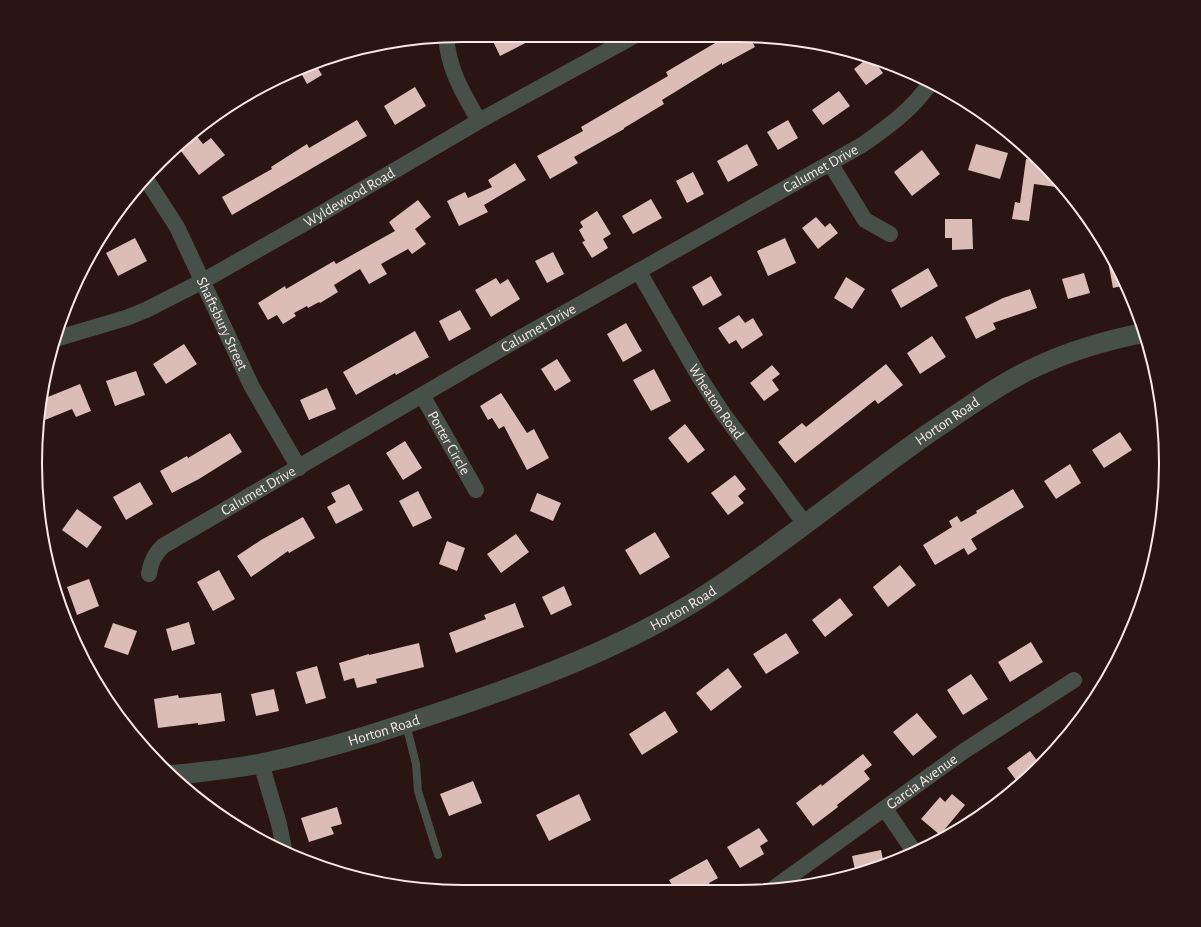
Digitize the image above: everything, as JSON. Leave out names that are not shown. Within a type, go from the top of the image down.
[{"type":"street","name":"Wyldewood Road","points":[[61,337],[126,318],[146,310],[203,281],[480,121],[623,42]]},
{"type":"street","points":[[447,43],[450,62],[458,85],[480,121]]},
{"type":"street","name":"Calumet Drive","points":[[149,574],[150,563],[155,554],[163,546],[422,396],[862,145],[891,124],[923,94],[928,87]]},
{"type":"street","points":[[830,163],[865,220],[890,234]]},
{"type":"street","name":"Shaftsbury Street","points":[[149,184],[177,227],[252,387],[299,468]]},
{"type":"street","name":"Wheaton Road","points":[[639,272],[700,378],[722,412],[805,524]]},
{"type":"street","name":"Horton Road","points":[[180,775],[261,763],[315,750],[406,724],[494,694],[555,670],[641,632],[721,585],[879,468],[1008,381],[1040,365],[1083,348],[1139,333]]},
{"type":"street","name":"Porter Circle","points":[[422,396],[476,490]]},
{"type":"street","name":"Garcia Avenue","points":[[782,882],[964,751],[1074,680]]},
{"type":"street","points":[[261,763],[279,824],[283,845]]},
{"type":"street","points":[[885,809],[911,848]]},
{"type":"lane","points":[[406,724],[416,764],[418,791],[438,856]]},
{"type":"building","points":[[493,42],[527,42],[500,56]]},
{"type":"building","points":[[717,42],[753,43],[755,47],[722,65],[722,63],[662,100],[664,104],[624,129],[574,157],[578,163],[550,179],[537,156],[583,131],[581,127],[668,76],[666,72]]},
{"type":"building","points":[[864,61],[878,66],[883,73],[866,85],[854,69]]},
{"type":"building","points":[[318,68],[322,75],[307,84],[302,74]]},
{"type":"building","points":[[415,87],[426,106],[395,125],[384,106]]},
{"type":"building","points":[[839,91],[850,106],[823,125],[812,110]]},
{"type":"building","points":[[357,120],[367,136],[232,215],[222,197],[272,169],[271,167],[307,144],[309,148]]},
{"type":"building","points":[[788,120],[798,138],[778,150],[767,132]]},
{"type":"building","points":[[198,137],[203,144],[211,138],[225,155],[199,175],[181,151]]},
{"type":"building","points":[[747,144],[758,165],[728,182],[717,161]]},
{"type":"building","points":[[976,144],[1008,153],[1000,179],[968,170]]},
{"type":"building","points":[[922,150],[940,174],[912,196],[894,172]]},
{"type":"building","points":[[1026,159],[1030,160],[1055,187],[1034,184],[1029,221],[1012,219],[1015,202],[1020,203]]},
{"type":"building","points":[[515,163],[526,180],[484,205],[488,212],[459,226],[447,201],[465,192],[468,198],[492,187],[488,180]]},
{"type":"building","points":[[693,172],[704,194],[687,203],[676,181]]},
{"type":"building","points":[[651,199],[662,218],[633,234],[622,216]]},
{"type":"building","points":[[418,200],[431,217],[415,229],[426,244],[412,254],[408,249],[381,264],[387,274],[369,284],[360,269],[334,285],[338,292],[320,303],[319,302],[308,308],[307,306],[294,313],[296,316],[283,324],[277,315],[268,320],[258,303],[285,286],[286,289],[334,261],[336,264],[395,231],[389,222]]},
{"type":"building","points":[[597,211],[611,234],[603,239],[608,248],[592,258],[582,242],[585,241],[579,230],[583,227],[580,222]]},
{"type":"building","points":[[816,217],[825,227],[830,223],[838,233],[818,249],[802,228]]},
{"type":"building","points":[[945,219],[972,219],[973,249],[952,250],[952,238],[945,238]]},
{"type":"building","points":[[135,238],[147,261],[118,276],[106,253]]},
{"type":"building","points":[[785,238],[796,263],[768,276],[757,251]]},
{"type":"building","points":[[553,252],[564,274],[547,283],[535,261]]},
{"type":"building","points":[[1108,263],[1120,286],[1113,288]]},
{"type":"building","points":[[928,268],[938,286],[901,308],[891,290]]},
{"type":"building","points":[[1084,273],[1090,293],[1068,299],[1062,279]]},
{"type":"building","points":[[711,276],[722,295],[703,306],[692,287]]},
{"type":"building","points":[[846,277],[865,289],[852,309],[834,298]]},
{"type":"building","points":[[496,278],[500,284],[508,279],[520,299],[491,317],[475,290]]},
{"type":"building","points":[[1030,289],[1037,308],[993,323],[996,329],[976,339],[965,317],[1003,298]]},
{"type":"building","points":[[460,310],[471,329],[449,341],[439,321]]},
{"type":"building","points":[[739,315],[745,323],[753,318],[763,335],[742,349],[736,340],[729,344],[718,328]]},
{"type":"building","points":[[626,323],[642,351],[623,362],[607,334]]},
{"type":"building","points":[[415,331],[429,357],[396,375],[395,373],[356,395],[343,372]]},
{"type":"building","points":[[932,336],[946,357],[920,374],[907,353]]},
{"type":"building","points":[[184,344],[197,364],[166,384],[153,364]]},
{"type":"building","points":[[557,359],[571,381],[555,391],[541,369]]},
{"type":"building","points":[[886,364],[903,385],[878,404],[875,400],[795,463],[778,442],[802,423],[806,427]]},
{"type":"building","points":[[772,365],[780,374],[772,380],[779,390],[764,401],[750,383]]},
{"type":"building","points":[[654,369],[671,401],[651,411],[633,380]]},
{"type":"building","points":[[136,371],[145,395],[115,406],[106,381]]},
{"type":"building","points":[[80,384],[91,411],[76,417],[72,409],[45,420],[48,397]]},
{"type":"building","points":[[327,388],[336,409],[309,420],[300,400]]},
{"type":"building","points":[[501,393],[527,433],[534,429],[549,458],[527,470],[504,426],[499,429],[492,418],[488,420],[480,406]]},
{"type":"building","points":[[685,424],[705,450],[688,463],[668,438]]},
{"type":"building","points":[[1120,432],[1132,450],[1104,468],[1092,450]]},
{"type":"building","points":[[230,433],[242,452],[199,479],[172,493],[160,471],[187,456],[188,458]]},
{"type":"building","points":[[405,441],[422,468],[403,480],[386,453]]},
{"type":"building","points":[[1070,464],[1081,483],[1056,499],[1044,481]]},
{"type":"building","points":[[735,475],[746,489],[738,496],[744,503],[728,515],[711,493]]},
{"type":"building","points":[[140,482],[153,504],[126,520],[113,497]]},
{"type":"building","points":[[349,484],[363,510],[336,524],[327,507],[336,502],[331,493]]},
{"type":"building","points":[[1013,489],[1024,507],[971,539],[977,549],[968,555],[964,548],[935,565],[923,545],[952,527],[949,521],[957,516],[961,522],[977,513],[976,511]]},
{"type":"building","points":[[418,491],[432,518],[413,527],[399,501]]},
{"type":"building","points":[[537,493],[561,503],[553,521],[530,511]]},
{"type":"building","points":[[77,509],[102,527],[87,548],[62,530]]},
{"type":"building","points":[[303,517],[315,538],[289,553],[288,551],[251,577],[237,556],[261,540]]},
{"type":"building","points":[[655,532],[670,557],[640,575],[625,550]]},
{"type":"building","points":[[516,534],[529,552],[501,573],[487,554]]},
{"type":"building","points":[[447,541],[465,548],[457,571],[439,564]]},
{"type":"building","points":[[900,565],[916,585],[888,607],[873,587]]},
{"type":"building","points":[[219,570],[235,599],[213,611],[197,582]]},
{"type":"building","points":[[89,579],[99,606],[77,615],[67,587]]},
{"type":"building","points":[[564,586],[572,605],[551,615],[542,597]]},
{"type":"building","points":[[840,598],[853,615],[825,637],[812,620]]},
{"type":"building","points":[[515,603],[524,627],[456,653],[449,633],[486,619],[484,615]]},
{"type":"building","points":[[189,622],[195,644],[172,651],[166,629]]},
{"type":"building","points":[[113,623],[137,631],[128,655],[104,647]]},
{"type":"building","points":[[786,633],[799,653],[766,674],[753,654]]},
{"type":"building","points":[[1031,642],[1043,662],[1010,682],[998,662]]},
{"type":"building","points":[[419,643],[424,667],[376,679],[377,683],[357,688],[354,678],[344,681],[339,663],[369,654]]},
{"type":"building","points":[[317,666],[326,698],[306,704],[296,672]]},
{"type":"building","points":[[728,668],[742,687],[711,711],[696,693]]},
{"type":"building","points":[[971,674],[988,699],[963,715],[947,690]]},
{"type":"building","points":[[274,689],[279,711],[256,716],[251,694]]},
{"type":"building","points":[[221,693],[225,721],[158,728],[154,699],[178,695],[179,698]]},
{"type":"building","points":[[665,711],[678,732],[642,755],[629,734]]},
{"type":"building","points":[[917,713],[937,737],[913,756],[893,732]]},
{"type":"building","points":[[1030,751],[1037,761],[1016,779],[1007,768]]},
{"type":"building","points":[[863,754],[872,765],[864,771],[870,779],[837,805],[838,807],[813,826],[796,803],[821,784],[822,786]]},
{"type":"building","points":[[473,781],[482,803],[449,816],[440,794]]},
{"type":"building","points":[[579,794],[591,820],[549,841],[536,815]]},
{"type":"building","points":[[952,794],[965,805],[943,832],[939,834],[921,819],[940,797],[945,802]]},
{"type":"building","points":[[337,807],[342,824],[331,827],[334,834],[309,842],[301,818]]},
{"type":"building","points":[[759,828],[768,841],[760,846],[764,854],[740,868],[727,847]]},
{"type":"building","points":[[881,850],[883,859],[855,869],[852,856]]},
{"type":"building","points":[[707,859],[718,878],[709,883],[710,885],[672,885],[669,880]]}]
